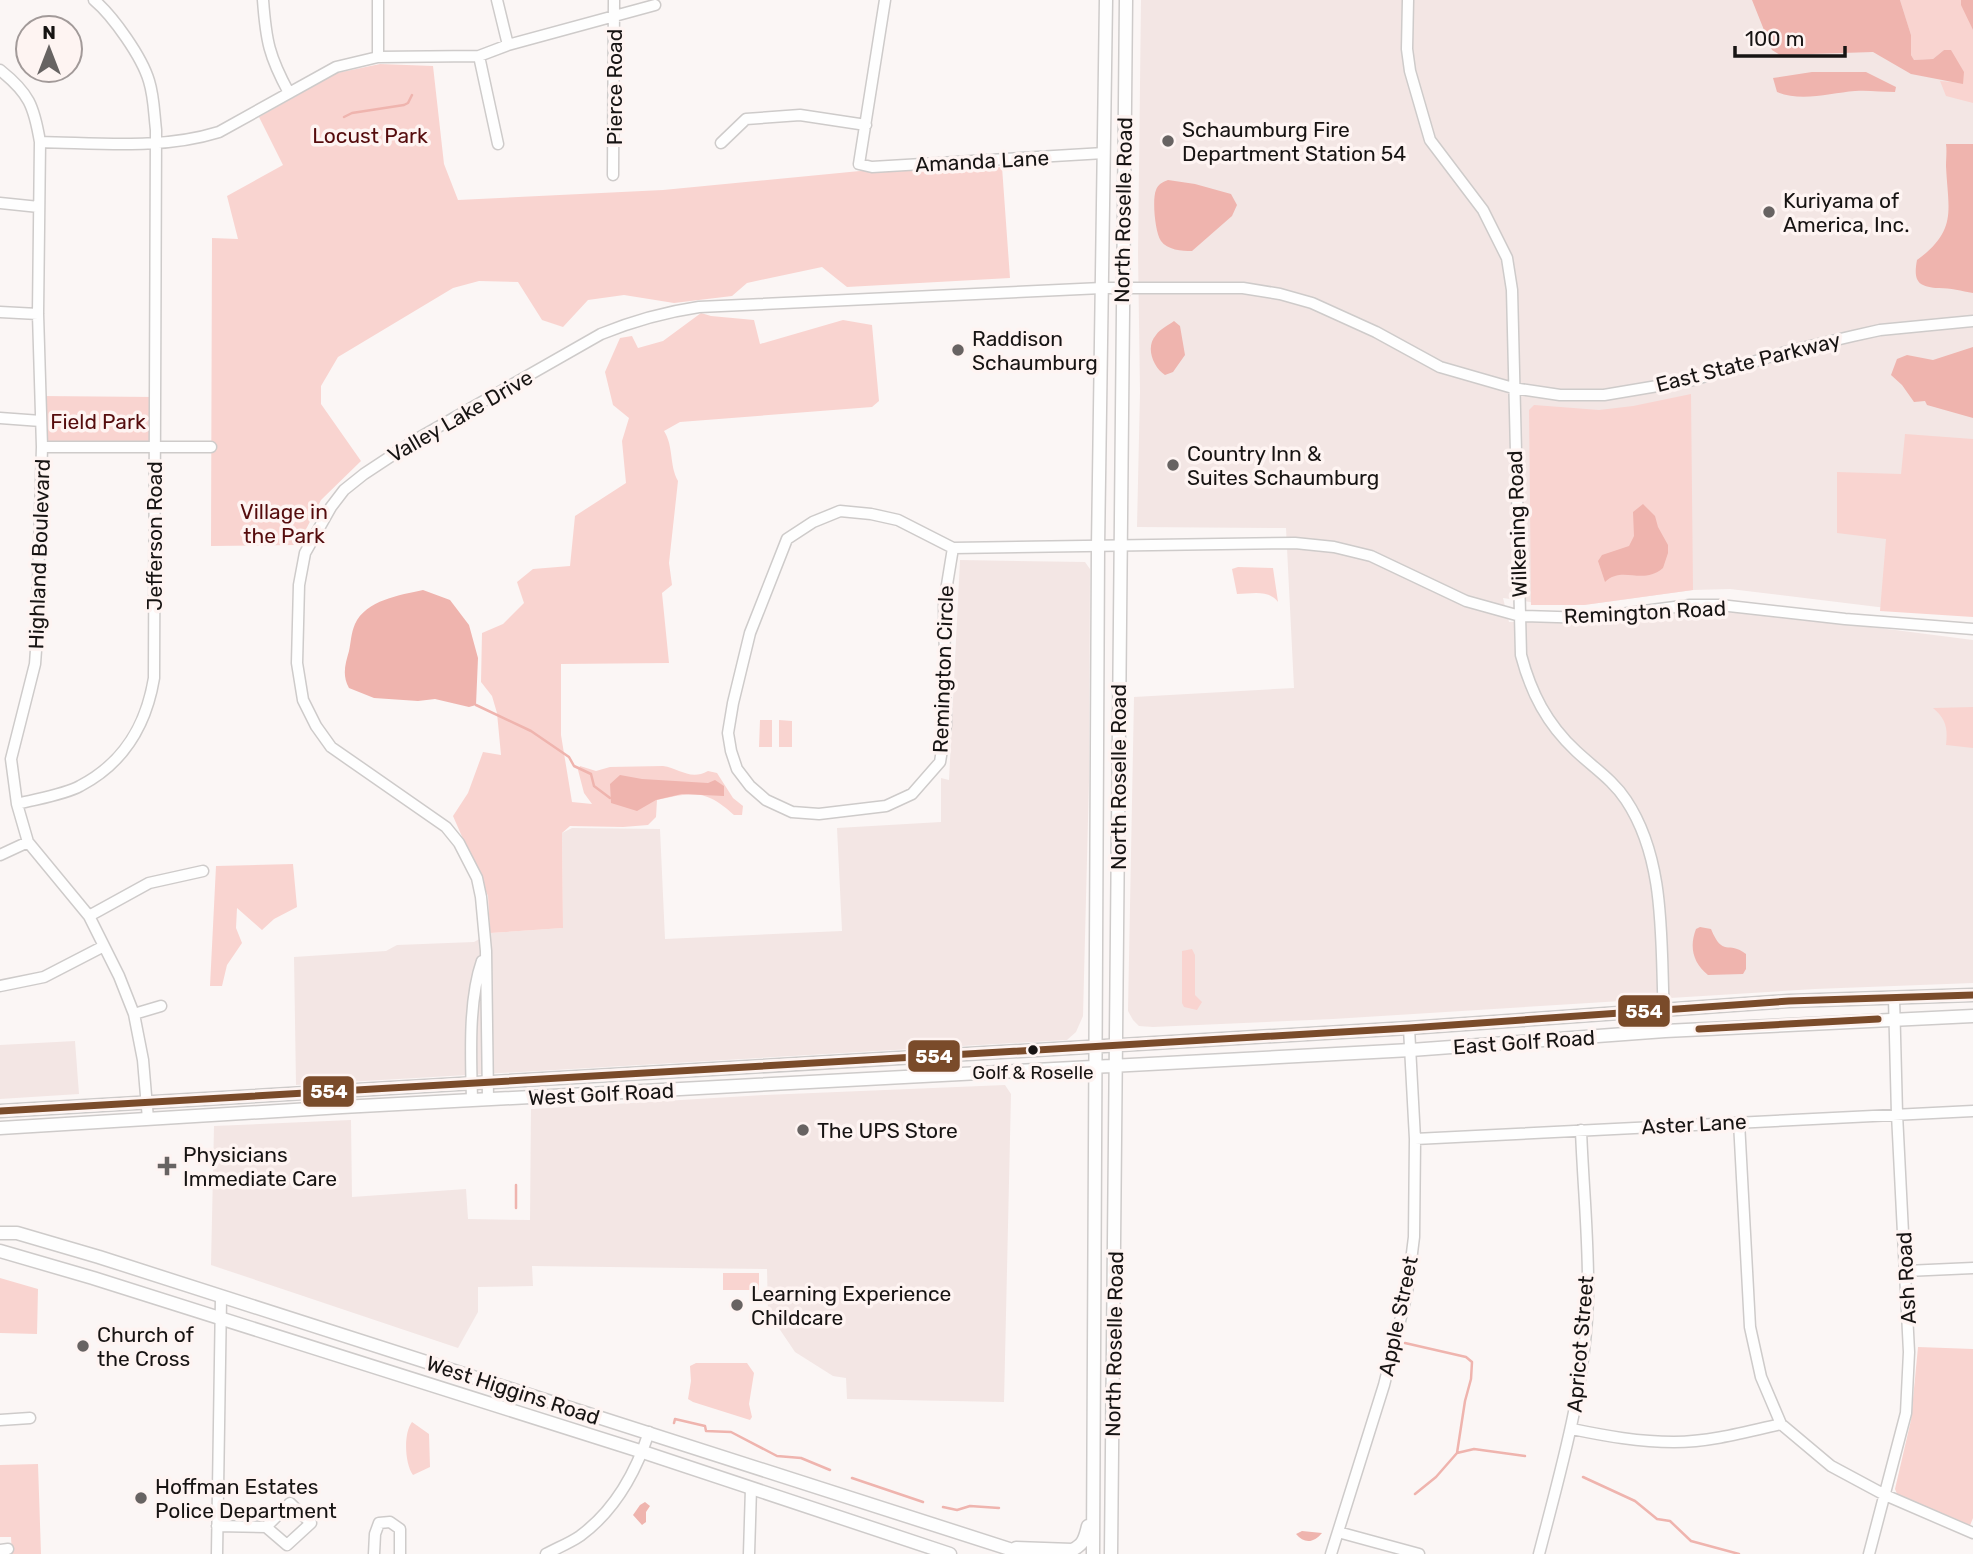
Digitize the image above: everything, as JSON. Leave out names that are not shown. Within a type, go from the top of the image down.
[{"type":"main road","name":"North Roselle Road","points":[[1093,1554],[1098,547],[1106,0]]},
{"type":"main road","name":"North Roselle Road","points":[[1111,1554],[1126,0]]},
{"type":"main road","name":"East Golf Road","points":[[1117,1045],[1409,1028],[1789,1001],[1973,995]]},
{"type":"main road","name":"East Golf Road","points":[[1117,1066],[1411,1050],[1665,1031],[1973,1016]]},
{"type":"main road","name":"West Golf Road","points":[[0,1111],[1117,1045]]},
{"type":"main road","name":"West Golf Road","points":[[0,1128],[1117,1066]]},
{"type":"main road","name":"West Higgins Road","points":[[0,1233],[17,1233],[649,1432],[1025,1554]]},
{"type":"main road","name":"West Higgins Road","points":[[0,1251],[643,1452],[950,1554]]},
{"type":"main road","points":[[1006,1548],[1055,1552],[1077,1548],[1085,1540],[1093,1506]]},
{"type":"street","name":"Jefferson Road","points":[[17,804],[79,787],[121,756],[147,711],[154,678],[154,104],[149,78],[122,31],[94,0]]},
{"type":"street","points":[[262,0],[271,60],[289,93]]},
{"type":"street","points":[[378,0],[378,57]]},
{"type":"street","points":[[497,0],[508,45]]},
{"type":"street","name":"Pierce Road","points":[[613,175],[614,0]]},
{"type":"street","points":[[721,143],[746,119],[800,115],[866,125],[885,0]]},
{"type":"street","name":"Wilkening Road","points":[[1408,0],[1406,49],[1413,88],[1430,140],[1483,210],[1507,258],[1512,290],[1521,655],[1536,702],[1576,751],[1601,771],[1625,799],[1641,829],[1652,867],[1658,906],[1665,1031]]},
{"type":"street","points":[[40,142],[177,142],[219,132],[336,67],[378,57],[479,56],[508,45],[655,5]]},
{"type":"street","points":[[479,56],[498,144]]},
{"type":"street","name":"Highland Boulevard","points":[[0,70],[21,86],[25,93],[40,142],[38,314],[42,447],[35,664],[5,759],[28,842],[89,916],[134,1014],[143,1060],[148,1119]]},
{"type":"street","name":"Amanda Lane","points":[[866,125],[859,164],[872,167],[1104,153]]},
{"type":"street","points":[[0,203],[40,207]]},
{"type":"street","name":"Valley Lake Drive","points":[[488,1099],[486,951],[477,878],[459,843],[446,827],[331,747],[316,726],[303,700],[297,663],[299,585],[305,553],[331,507],[344,490],[417,439],[601,334],[633,321],[671,311],[699,307],[1122,288]]},
{"type":"street","name":"East State Parkway","points":[[1122,288],[1243,288],[1280,294],[1312,303],[1346,318],[1440,367],[1513,388],[1560,395],[1604,395],[1693,380],[1789,351],[1880,330],[1973,321]]},
{"type":"street","points":[[0,312],[38,314]]},
{"type":"street","points":[[0,418],[41,421]]},
{"type":"street","points":[[42,447],[211,447]]},
{"type":"street","name":"Remington Circle","points":[[953,548],[944,603],[946,726],[940,762],[912,794],[886,806],[819,814],[792,812],[766,800],[750,786],[737,769],[728,733],[750,633],[787,539],[813,522],[840,511],[898,520],[953,548],[1119,547]]},
{"type":"street","name":"Remington Road","points":[[1119,547],[1295,543],[1334,547],[1387,562],[1466,601],[1520,616],[1591,618],[1690,605],[1720,605],[1845,619],[1973,629]]},
{"type":"street","points":[[0,855],[28,842]]},
{"type":"street","points":[[89,916],[149,883],[203,872]]},
{"type":"street","points":[[0,986],[44,977],[104,946]]},
{"type":"street","name":"Valley Lake Drive","points":[[472,1100],[476,978],[486,951]]},
{"type":"street","name":"Ash Road","points":[[1869,1554],[1906,1413],[1909,1352],[1894,998]]},
{"type":"street","points":[[134,1014],[161,1006]]},
{"type":"street","name":"Apple Street","points":[[1331,1554],[1384,1385],[1407,1293],[1414,1237],[1415,1139],[1409,1028]]},
{"type":"street","name":"Aster Lane","points":[[1415,1139],[1973,1111]]},
{"type":"street","points":[[1739,1122],[1750,1327],[1760,1377],[1781,1424],[1831,1466],[1885,1496],[1973,1533]]},
{"type":"street","name":"Apricot Street","points":[[1539,1554],[1572,1429],[1585,1337],[1588,1296],[1581,1130]]},
{"type":"street","points":[[1906,1271],[1973,1268]]},
{"type":"street","points":[[217,1554],[221,1297]]},
{"type":"street","points":[[0,1420],[30,1418]]},
{"type":"street","points":[[1572,1429],[1625,1439],[1676,1442],[1729,1436],[1781,1424]]},
{"type":"street","points":[[546,1554],[579,1537],[615,1503],[643,1452],[649,1432]]},
{"type":"street","points":[[749,1554],[751,1488]]},
{"type":"street","points":[[374,1554],[376,1528],[379,1524],[390,1522],[400,1529],[400,1554]]},
{"type":"street","points":[[217,1526],[266,1527]]},
{"type":"street","points":[[1338,1532],[1419,1554]]},
{"type":"shaded area","points":[[1141,0],[1973,0],[1973,612],[1878,607],[1730,589],[1693,590],[1584,605],[1537,605],[1503,598],[1509,622],[1592,621],[1701,609],[1746,611],[1973,640],[1973,983],[1815,989],[1333,1019],[1153,1027],[1139,1026],[1133,1020],[1128,1011],[1134,697],[1294,688],[1286,528],[1137,527]]},
{"type":"shaded area","points":[[1752,0],[1900,0],[1911,35],[1911,55],[1914,60],[1933,59],[1944,50],[1951,50],[1964,72],[1963,84],[1911,74],[1873,52],[1780,55],[1772,50]]},
{"type":"shaded area","points":[[1961,0],[1973,0],[1973,30],[1961,5]]},
{"type":"shaded area","points":[[1812,72],[1866,72],[1896,87],[1895,92],[1855,91],[1806,97],[1777,92],[1773,78]]},
{"type":"shaded area","points":[[1946,144],[1973,144],[1973,293],[1926,286],[1919,282],[1916,273],[1917,260],[1939,239],[1948,218]]},
{"type":"shaded area","points":[[1168,180],[1231,194],[1237,205],[1232,216],[1192,251],[1171,248],[1159,237],[1155,194],[1158,186]]},
{"type":"shaded area","points":[[1174,321],[1180,326],[1185,355],[1173,372],[1165,375],[1154,362],[1151,345],[1158,333]]},
{"type":"shaded area","points":[[1973,347],[1973,418],[1927,405],[1925,401],[1914,402],[1891,375],[1897,359],[1907,355],[1933,360]]},
{"type":"shaded area","points":[[1643,504],[1655,516],[1668,545],[1663,568],[1648,575],[1619,575],[1605,582],[1598,561],[1602,555],[1629,546],[1634,536],[1633,512]]},
{"type":"shaded area","points":[[960,560],[1085,562],[1090,569],[1089,781],[1083,1016],[1076,1032],[1067,1040],[296,1085],[294,957],[386,951],[397,945],[474,942],[490,933],[563,928],[562,833],[572,828],[660,829],[665,939],[842,931],[837,828],[941,822],[941,778],[949,780]]},
{"type":"shaded area","points":[[423,590],[450,600],[469,625],[478,658],[476,705],[469,707],[435,699],[418,701],[374,698],[349,688],[345,679],[345,665],[355,624],[360,616],[384,600]]},
{"type":"shaded area","points":[[620,775],[708,783],[715,780],[724,786],[724,796],[682,794],[656,800],[637,811],[611,803],[610,784]]},
{"type":"shaded area","points":[[1696,929],[1711,929],[1723,946],[1746,954],[1746,969],[1743,974],[1708,975],[1703,970],[1696,960],[1693,948]]},
{"type":"shaded area","points":[[75,1041],[79,1094],[0,1099],[0,1045]]},
{"type":"shaded area","points":[[1005,1085],[1011,1094],[1004,1402],[847,1399],[846,1378],[833,1376],[795,1352],[768,1312],[767,1269],[532,1266],[533,1286],[478,1287],[478,1312],[458,1348],[211,1265],[214,1126],[351,1120],[352,1197],[466,1189],[468,1219],[530,1220],[531,1109],[765,1095]]},
{"type":"shaded area","points":[[645,1502],[650,1506],[646,1512],[646,1522],[642,1525],[633,1515]]},
{"type":"shaded area","points":[[1302,1531],[1322,1533],[1306,1541],[1296,1534]]},
{"type":"green space","points":[[1900,0],[1961,0],[1973,30],[1973,103],[1946,96],[1940,81],[1963,83],[1944,50],[1933,59],[1914,60],[1911,55],[1911,35]]},
{"type":"green space","points":[[380,64],[433,66],[444,164],[458,200],[663,190],[860,171],[1002,167],[1010,278],[847,287],[822,267],[747,283],[732,296],[674,303],[624,295],[588,300],[563,327],[542,320],[518,282],[479,281],[453,288],[338,357],[321,386],[321,404],[361,461],[321,500],[298,545],[211,546],[212,238],[238,239],[227,196],[283,165],[259,117],[337,73]]},
{"type":"green space","points":[[701,313],[754,320],[760,344],[843,320],[872,325],[879,401],[872,407],[680,422],[664,431],[678,481],[669,563],[672,585],[662,593],[669,663],[561,664],[561,735],[572,802],[592,804],[584,793],[578,770],[580,766],[596,771],[610,767],[663,766],[696,775],[708,771],[717,773],[733,798],[743,806],[742,815],[734,815],[707,797],[690,794],[657,800],[656,817],[648,825],[570,826],[562,833],[563,928],[490,933],[488,896],[453,816],[468,793],[483,752],[501,755],[497,713],[492,696],[481,682],[482,633],[503,624],[524,603],[517,582],[533,569],[570,566],[575,516],[626,483],[622,441],[629,418],[613,405],[605,372],[620,338],[632,336],[638,348],[663,341]]},
{"type":"green space","points":[[1691,394],[1693,590],[1584,605],[1531,605],[1529,410],[1534,405],[1599,410]]},
{"type":"green space","name":"Field Park","points":[[41,396],[155,397],[154,446],[42,447]]},
{"type":"green space","points":[[1905,434],[1973,439],[1973,617],[1880,611],[1886,539],[1837,533],[1837,472],[1901,474]]},
{"type":"green space","points":[[1273,568],[1278,602],[1264,594],[1237,594],[1232,569]]},
{"type":"green space","points":[[1973,707],[1973,748],[1946,745],[1945,724],[1933,708]]},
{"type":"green space","points":[[760,720],[772,720],[772,747],[759,747]]},
{"type":"green space","points":[[779,720],[792,721],[792,747],[779,747]]},
{"type":"green space","points":[[293,864],[297,907],[274,919],[262,930],[237,908],[236,928],[242,943],[227,965],[222,986],[210,986],[216,866]]},
{"type":"green space","points":[[1192,949],[1195,955],[1195,995],[1202,1002],[1197,1010],[1184,1007],[1182,1003],[1182,951]]},
{"type":"green space","points":[[723,1273],[759,1273],[759,1290],[723,1290]]},
{"type":"green space","points":[[0,1278],[38,1289],[37,1334],[0,1333]]},
{"type":"green space","points":[[1918,1347],[1973,1349],[1973,1518],[1969,1528],[1899,1499],[1895,1489],[1911,1420]]},
{"type":"green space","points":[[696,1363],[747,1363],[754,1373],[749,1404],[752,1417],[750,1420],[688,1399],[690,1366]]},
{"type":"green space","points":[[412,1422],[429,1434],[430,1467],[413,1475],[406,1449],[407,1434]]},
{"type":"green space","points":[[38,1464],[41,1554],[12,1554],[11,1537],[0,1537],[0,1465]]},
{"type":"waterway","points":[[344,117],[352,113],[404,105],[412,95]]},
{"type":"waterway","points":[[476,705],[531,731],[569,757],[574,766],[591,774],[594,786],[610,798]]},
{"type":"waterway","points":[[516,1185],[516,1208]]},
{"type":"waterway","points":[[1405,1343],[1466,1357],[1472,1362],[1457,1453]]},
{"type":"waterway","points":[[674,1423],[675,1419],[705,1426],[706,1431],[731,1432],[777,1456],[801,1458],[830,1470]]},
{"type":"waterway","points":[[1457,1453],[1474,1449],[1525,1456]]},
{"type":"waterway","points":[[1415,1494],[1436,1477],[1457,1453]]},
{"type":"waterway","points":[[1583,1477],[1635,1501],[1657,1519],[1670,1521],[1691,1541],[1739,1554]]},
{"type":"waterway","points":[[852,1478],[923,1502]]},
{"type":"waterway","points":[[943,1507],[957,1510],[970,1506],[999,1508]]},
{"type":"transit line","name":"554","points":[[0,1111],[1409,1028],[1789,1001],[1973,995]]},
{"type":"transit line","name":"554","points":[[1699,1029],[1878,1019]]},
{"type":"place","name":"Schaumburg Fire Department Station 54","points":[[1168,141]]},
{"type":"place","name":"Kuriyama of America, Inc.","points":[[1769,212]]},
{"type":"place","name":"Raddison Schaumburg","points":[[958,350]]},
{"type":"place","name":"Country Inn & Suites Schaumburg","points":[[1173,465]]},
{"type":"place","name":"Golf & Roselle","points":[[1033,1050]]},
{"type":"place","name":"The UPS Store","points":[[803,1130]]},
{"type":"place","name":"Physicians Immediate Care","points":[[167,1166]]},
{"type":"place","name":"Learning Experience Childcare","points":[[737,1305]]},
{"type":"place","name":"Church of the Cross","points":[[83,1346]]},
{"type":"place","name":"Hoffman Estates Police Department","points":[[141,1498]]},
{"type":"park label","name":"Locust Park","points":[[370,135]]},
{"type":"park label","name":"Village in the Park","points":[[284,523]]}]
